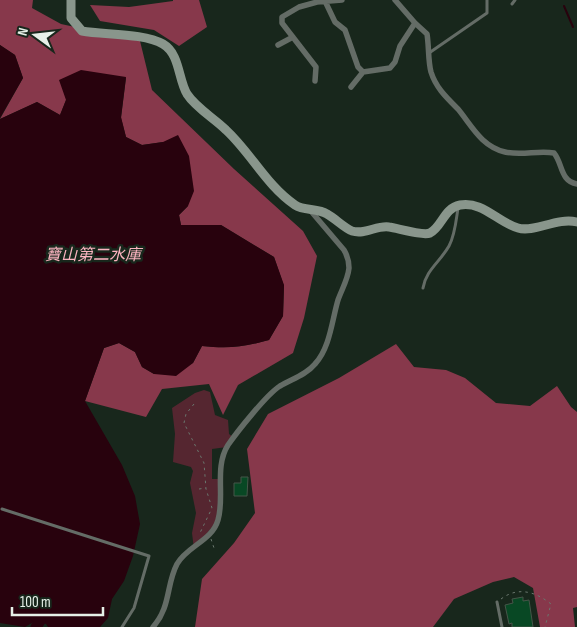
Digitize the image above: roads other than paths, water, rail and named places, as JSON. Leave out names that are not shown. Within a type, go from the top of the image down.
[{"type":"street","points":[[71,0],[71,18],[82,31],[144,39],[159,42],[166,46],[175,59],[186,92],[191,99],[226,130],[283,196],[297,206],[326,213],[353,231],[360,232],[389,227],[423,234],[430,233],[446,213],[459,205],[481,207],[507,224],[520,229],[566,220],[577,222]]},
{"type":"street","points":[[315,81],[316,67],[282,23],[282,17],[298,7],[317,2],[342,0]]},
{"type":"street","points":[[395,0],[427,34],[431,72],[438,87],[477,136],[502,152],[515,154],[554,153],[559,159],[564,177],[569,182],[577,184]]},
{"type":"street","points":[[325,1],[335,22],[345,30],[358,66],[363,72]]},
{"type":"street","points":[[351,87],[363,72],[390,68],[395,62],[400,46],[415,23]]},
{"type":"street","points":[[278,44],[293,37]]},
{"type":"street","points":[[153,627],[165,610],[177,565],[182,558],[210,534],[218,520],[221,467],[227,447],[267,397],[279,386],[301,376],[315,364],[322,354],[349,266],[344,250],[309,210]]},
{"type":"lane","points":[[429,53],[487,13],[487,0]]},
{"type":"lane","points":[[512,4],[515,0]]},
{"type":"lane","points":[[423,288],[425,278],[450,244],[456,226],[459,205]]},
{"type":"lane","points":[[2,509],[149,556],[134,608],[122,627]]},
{"type":"lane","points":[[497,602],[502,627]]},
{"type":"water","points":[[0,45],[15,55],[23,78],[0,118]]},
{"type":"water","name":"寶山第二水庫","points":[[81,70],[126,77],[121,117],[126,137],[142,145],[163,142],[178,135],[189,156],[194,191],[188,206],[179,215],[181,225],[221,225],[274,257],[284,285],[283,316],[269,340],[236,347],[202,346],[193,363],[176,376],[154,374],[142,367],[135,352],[119,343],[104,348],[85,401],[122,465],[135,496],[140,524],[133,556],[124,581],[112,599],[108,618],[100,627],[48,627],[37,620],[25,627],[0,623],[0,119],[37,102],[60,115],[66,100],[59,80]]},
{"type":"waterway","points":[[564,6],[573,27]]},
{"type":"waterway","points":[[31,611],[40,621],[36,627]]}]
